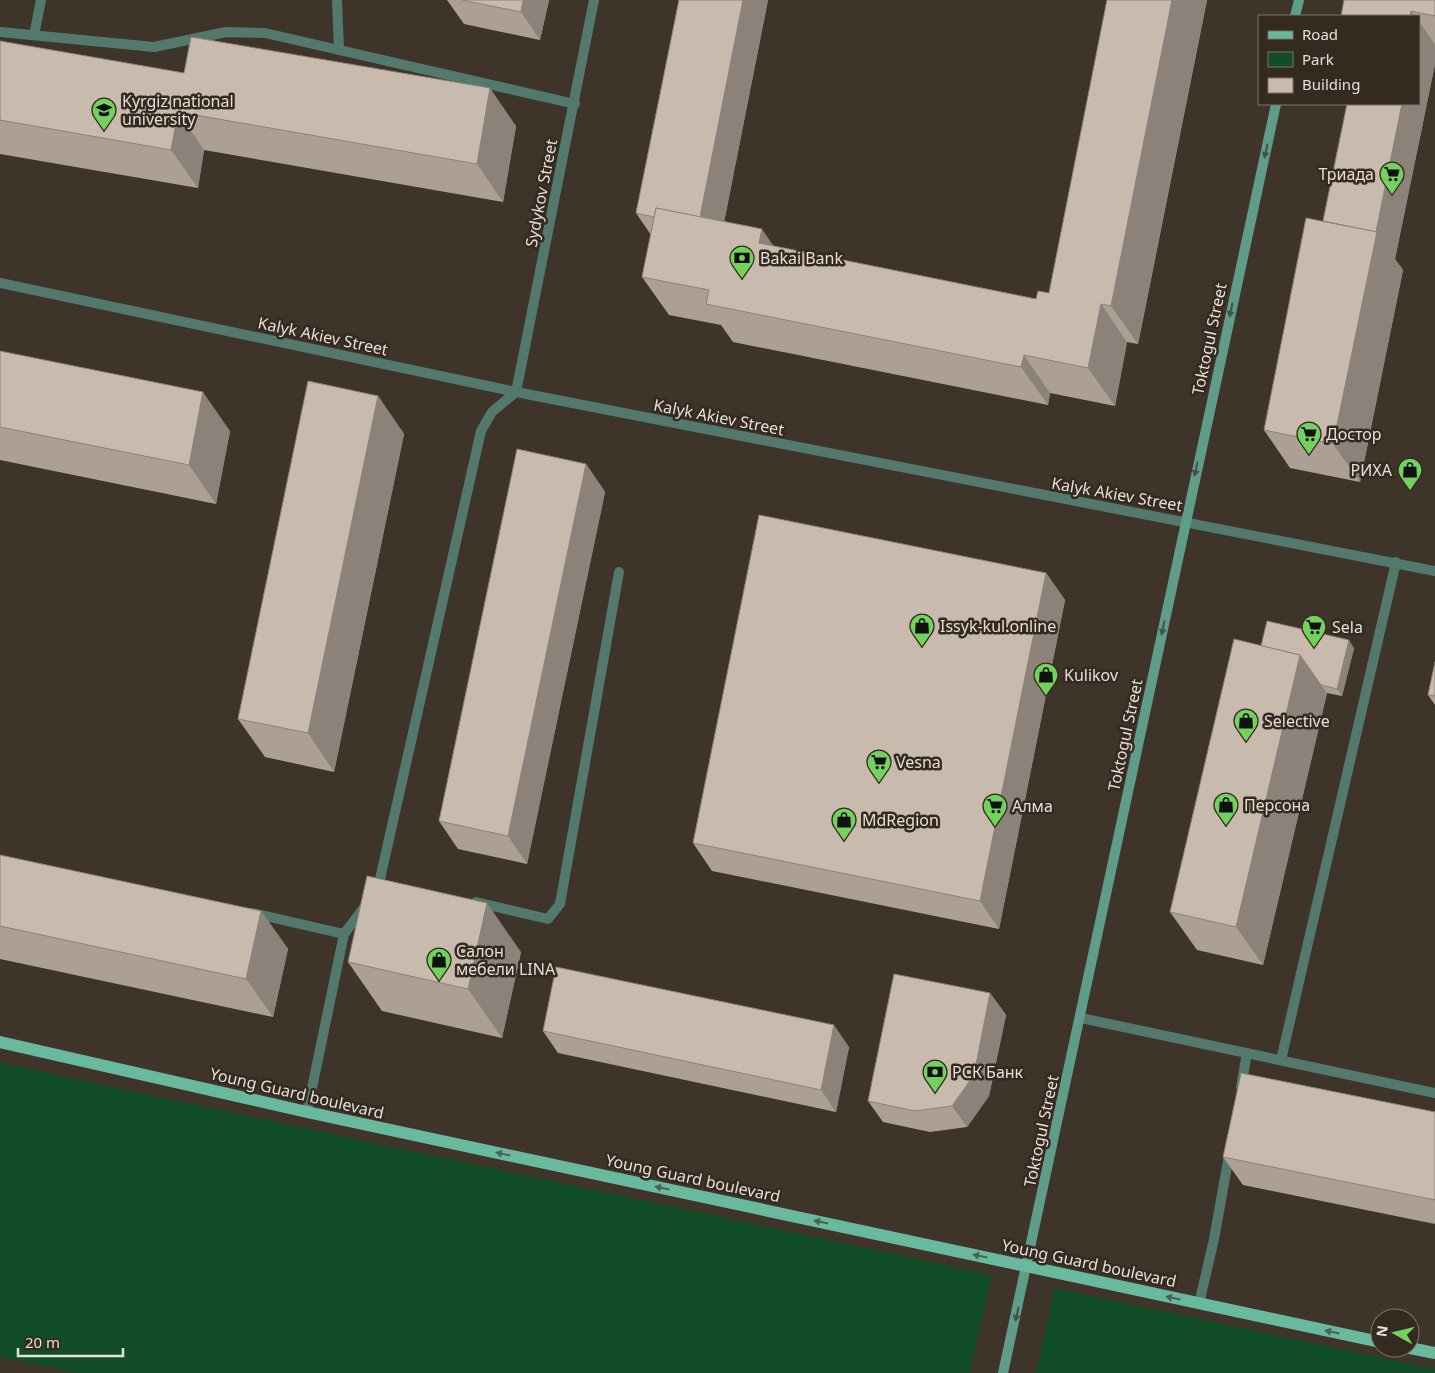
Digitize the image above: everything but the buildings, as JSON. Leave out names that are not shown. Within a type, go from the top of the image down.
[{"type":"main road","points":[[1295,15],[1299,0]]},
{"type":"main road","name":"Toktogul Street","points":[[1003,1373],[1028,1267],[1185,522],[1276,105]]},
{"type":"main road","name":"Young Guard boulevard","points":[[0,1042],[307,1112],[1370,1340]]},
{"type":"main road","points":[[1420,1350],[1435,1353]]},
{"type":"street","points":[[34,35],[41,0]]},
{"type":"street","points":[[337,0],[339,50]]},
{"type":"street","name":"Sydykov Street","points":[[516,392],[594,0]]},
{"type":"street","points":[[0,32],[154,47],[226,32],[265,33],[574,104]]},
{"type":"street","name":"Kalyk Akiev Street","points":[[0,282],[516,392],[1435,571]]},
{"type":"street","points":[[307,1112],[344,934],[385,881],[481,432],[492,412],[516,392]]},
{"type":"street","points":[[1281,1060],[1396,562]]},
{"type":"street","points":[[464,899],[548,919],[560,904],[619,572]]},
{"type":"street","points":[[238,910],[344,934]]},
{"type":"street","points":[[1081,1018],[1435,1092]]},
{"type":"street","points":[[1238,1102],[1246,1053]]},
{"type":"street","points":[[1199,1304],[1214,1239],[1231,1141]]},
{"type":"green space","points":[[0,1063],[992,1275],[970,1373],[77,1373],[0,1357]]},
{"type":"green space","points":[[1054,1288],[1370,1355],[1370,1358],[1383,1358],[1435,1369],[1435,1373],[1036,1373]]},
{"type":"place","name":"Kyrgiz national university","points":[[104,131]]},
{"type":"place","name":"Триада","points":[[1392,195]]},
{"type":"place","name":"Bakai Bank","points":[[742,279]]},
{"type":"place","name":"Достор","points":[[1309,455]]},
{"type":"place","name":"РИХА","points":[[1410,491]]},
{"type":"place","name":"Issyk-kul.online","points":[[922,647]]},
{"type":"place","name":"Sela","points":[[1314,648]]},
{"type":"place","name":"Kulikov","points":[[1046,696]]},
{"type":"place","name":"Selective","points":[[1246,742]]},
{"type":"place","name":"Vesna","points":[[879,783]]},
{"type":"place","name":"Персона","points":[[1226,826]]},
{"type":"place","name":"Алма","points":[[995,827]]},
{"type":"place","name":"MdRegion","points":[[844,841]]},
{"type":"place","name":"Салон мебели LINA","points":[[439,981]]},
{"type":"place","name":"РСК Банк","points":[[935,1093]]}]
